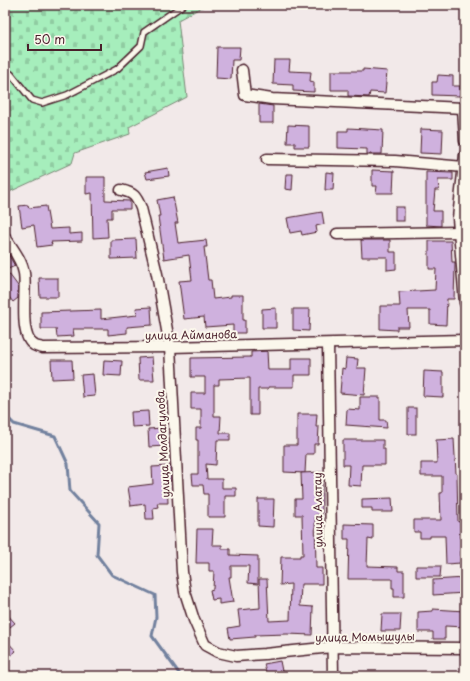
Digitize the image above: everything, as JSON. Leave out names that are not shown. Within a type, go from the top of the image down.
[{"type":"street","points":[[242,70],[245,96],[272,99],[462,108],[465,141]]},
{"type":"street","points":[[465,155],[458,218],[465,303]]},
{"type":"street","points":[[267,159],[395,161],[464,167]]},
{"type":"street","name":"улица Молдагулова","points":[[121,190],[130,192],[137,198],[141,208],[157,274],[170,347],[182,572],[185,592],[194,620],[205,645],[218,652],[236,656],[265,654]]},
{"type":"street","points":[[337,234],[459,232]]},
{"type":"street","name":"улица Айманова","points":[[5,237],[21,262],[24,272],[24,323],[27,336],[33,345],[49,348],[170,347],[465,340]]},
{"type":"street","name":"улица Алатау","points":[[328,344],[333,676]]},
{"type":"street","name":"улица Момышулы","points":[[265,654],[332,647],[465,648]]},
{"type":"lane","points":[[5,70],[11,74],[32,100],[42,103],[67,95],[117,69],[141,46],[144,32],[184,5]]},
{"type":"green space","points":[[5,5],[206,5],[178,20],[187,97],[129,127],[130,134],[75,153],[72,163],[5,194]]},
{"type":"building","points":[[217,47],[240,47],[239,60],[232,60],[231,79],[216,78]]},
{"type":"building","points":[[274,60],[290,60],[289,71],[311,72],[310,81],[314,82],[314,92],[293,91],[293,85],[273,84]]},
{"type":"building","points":[[363,69],[387,71],[385,93],[370,92],[369,97],[348,96],[348,90],[331,90],[331,71],[363,71]]},
{"type":"building","points":[[438,75],[453,76],[453,86],[460,86],[460,96],[432,95],[432,82],[437,82]]},
{"type":"building","points":[[259,104],[273,106],[273,123],[259,123]]},
{"type":"building","points":[[288,125],[309,126],[309,147],[295,147],[295,143],[287,143]]},
{"type":"building","points":[[348,128],[383,130],[382,154],[367,154],[367,149],[338,148],[338,131],[348,131]]},
{"type":"building","points":[[421,129],[443,130],[442,154],[420,153]]},
{"type":"building","points":[[168,168],[169,176],[147,179],[145,172]]},
{"type":"building","points":[[372,170],[394,171],[393,193],[376,193],[377,186],[372,186]]},
{"type":"building","points":[[326,172],[334,173],[333,190],[325,190]]},
{"type":"building","points":[[426,172],[453,173],[453,180],[438,180],[439,190],[435,190],[433,211],[441,211],[441,226],[426,225]]},
{"type":"building","points":[[286,174],[293,174],[292,190],[285,189]]},
{"type":"building","points":[[86,177],[105,177],[105,200],[130,201],[130,209],[112,209],[112,218],[107,218],[108,237],[93,238],[92,193],[86,194]]},
{"type":"building","points":[[173,197],[178,223],[175,223],[178,243],[206,240],[207,247],[204,247],[208,280],[211,280],[213,299],[231,297],[231,295],[243,295],[243,320],[245,320],[245,333],[233,333],[233,325],[205,327],[204,317],[184,319],[179,281],[192,280],[189,255],[164,259],[158,216],[160,216],[157,200]]},
{"type":"building","points":[[28,205],[29,208],[46,206],[50,229],[69,228],[69,234],[82,233],[82,241],[51,242],[52,245],[37,247],[34,225],[22,227],[19,206]]},
{"type":"building","points":[[395,207],[404,207],[404,221],[395,221]]},
{"type":"building","points":[[322,212],[324,224],[316,226],[317,232],[302,235],[301,231],[290,233],[287,218]]},
{"type":"building","points":[[136,239],[137,258],[111,259],[111,240]]},
{"type":"building","points":[[361,240],[390,240],[390,252],[396,252],[396,269],[387,270],[387,257],[362,257]]},
{"type":"building","points":[[429,241],[451,241],[452,262],[455,262],[454,299],[447,299],[446,325],[430,324],[430,310],[408,310],[409,327],[397,327],[397,330],[380,329],[380,306],[400,306],[399,292],[435,290],[436,269],[429,269]]},
{"type":"building","points":[[5,249],[15,266],[6,270],[18,286],[18,298],[13,302],[5,292]]},
{"type":"building","points":[[39,278],[58,278],[58,297],[40,297]]},
{"type":"building","points":[[151,307],[152,325],[127,327],[127,333],[108,335],[108,329],[73,329],[74,336],[57,337],[56,329],[41,329],[41,312],[101,310],[101,319],[137,315],[136,308]]},
{"type":"building","points":[[276,308],[276,328],[262,328],[262,309]]},
{"type":"building","points":[[293,309],[310,309],[309,331],[293,330]]},
{"type":"building","points":[[267,351],[268,370],[291,370],[291,358],[311,358],[311,375],[294,375],[294,387],[268,387],[268,389],[258,389],[258,415],[250,415],[250,378],[219,379],[219,385],[214,385],[214,416],[221,416],[220,433],[230,433],[230,440],[217,440],[216,465],[206,464],[207,479],[222,479],[222,488],[236,488],[236,496],[225,496],[225,517],[208,517],[208,494],[204,494],[203,485],[193,485],[192,474],[198,474],[198,440],[196,440],[196,428],[201,428],[201,409],[191,409],[191,393],[205,393],[205,377],[191,377],[191,358],[251,357],[251,352]]},
{"type":"building","points":[[152,357],[154,380],[139,380],[138,358]]},
{"type":"building","points":[[346,358],[358,359],[357,368],[366,368],[364,395],[340,393],[342,368],[345,369]]},
{"type":"building","points":[[51,360],[72,360],[73,378],[52,379]]},
{"type":"building","points":[[104,360],[122,361],[121,376],[103,375]]},
{"type":"building","points":[[424,371],[443,372],[443,397],[423,396]]},
{"type":"building","points":[[93,374],[95,396],[83,397],[81,375]]},
{"type":"building","points":[[360,397],[380,397],[380,420],[386,420],[387,428],[346,425],[347,409],[360,410]]},
{"type":"building","points":[[408,408],[416,408],[416,434],[408,434]]},
{"type":"building","points":[[148,411],[149,426],[132,427],[131,412]]},
{"type":"building","points":[[297,414],[317,414],[316,427],[319,427],[318,444],[314,444],[314,454],[306,454],[305,473],[284,472],[284,445],[297,445]]},
{"type":"building","points":[[163,428],[165,446],[149,447],[148,429]]},
{"type":"building","points":[[454,439],[457,474],[458,522],[460,521],[461,563],[446,564],[445,536],[420,538],[420,532],[414,532],[414,520],[441,520],[440,493],[442,493],[442,476],[421,476],[421,463],[437,463],[436,440]]},
{"type":"building","points":[[343,440],[383,440],[383,449],[385,449],[385,465],[362,465],[361,486],[348,485],[349,465],[343,465]]},
{"type":"building","points":[[170,466],[171,481],[167,481],[168,503],[157,503],[158,507],[153,508],[154,519],[146,519],[145,504],[131,506],[128,487],[153,484],[152,467]]},
{"type":"building","points":[[322,472],[322,515],[315,515],[316,568],[322,568],[322,584],[301,584],[300,606],[313,607],[312,635],[255,635],[255,637],[230,639],[228,628],[240,626],[238,610],[260,608],[259,579],[267,579],[269,621],[290,620],[291,584],[280,585],[281,557],[300,557],[300,555],[303,555],[302,515],[295,515],[295,499],[302,499],[301,473]]},
{"type":"building","points":[[392,498],[393,512],[372,512],[372,508],[362,508],[362,499]]},
{"type":"building","points":[[258,499],[274,499],[273,527],[258,526]]},
{"type":"building","points":[[344,524],[373,525],[373,540],[368,539],[367,566],[398,567],[398,571],[404,571],[404,597],[394,597],[392,579],[348,579],[349,539],[344,539]]},
{"type":"building","points":[[197,529],[213,529],[212,545],[222,545],[222,549],[230,549],[230,555],[258,556],[258,584],[248,583],[249,566],[231,566],[231,577],[229,577],[233,602],[219,604],[219,599],[212,600],[210,590],[213,589],[214,571],[209,571],[209,563],[196,563]]},
{"type":"building","points":[[416,566],[441,566],[440,577],[416,577]]},
{"type":"building","points":[[465,578],[465,593],[433,595],[433,580]]},
{"type":"building","points":[[433,609],[465,611],[465,627],[445,626],[445,639],[433,639],[433,632],[418,632],[418,612],[433,611]]},
{"type":"building","points":[[5,612],[15,623],[5,631]]},
{"type":"building","points":[[382,614],[401,614],[400,631],[381,631]]},
{"type":"building","points":[[5,639],[16,651],[5,661]]},
{"type":"building","points":[[280,661],[283,676],[267,676],[264,664]]},
{"type":"waterway","points":[[5,415],[14,424],[55,436],[68,464],[70,491],[99,523],[97,555],[112,575],[155,595],[156,617],[152,636],[181,676]]}]
